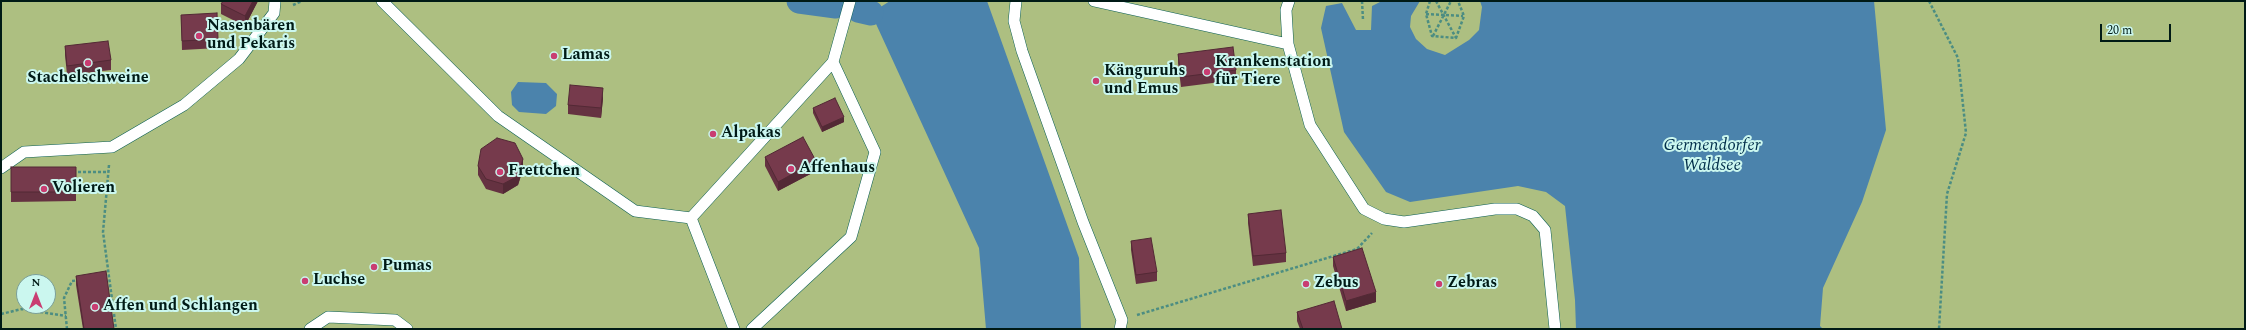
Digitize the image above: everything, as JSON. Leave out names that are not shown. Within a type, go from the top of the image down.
[{"type":"lane","points":[[1,168],[24,152],[112,147],[184,105],[239,59],[274,14],[275,1]]},
{"type":"lane","points":[[382,1],[498,116],[635,211],[691,218]]},
{"type":"lane","points":[[691,218],[833,62],[850,1]]},
{"type":"lane","points":[[1016,1],[1014,21],[1022,51],[1082,222],[1121,324]]},
{"type":"lane","points":[[1094,1],[1288,44]]},
{"type":"lane","points":[[1289,1],[1286,10],[1288,44],[1310,125],[1364,209],[1384,219],[1404,222],[1503,209],[1517,209],[1533,216],[1545,230],[1555,329]]},
{"type":"lane","points":[[752,329],[851,237],[875,152],[833,62]]},
{"type":"lane","points":[[691,218],[734,329]]},
{"type":"lane","points":[[310,329],[328,317],[395,320],[407,329]]},
{"type":"path","points":[[1362,1],[1362,20]]},
{"type":"path","points":[[1430,1],[1426,14],[1432,36]]},
{"type":"path","points":[[1436,1],[1456,38]]},
{"type":"path","points":[[1432,36],[1451,1]]},
{"type":"path","points":[[1456,38],[1464,16],[1458,1]]},
{"type":"path","points":[[1929,1],[1958,58],[1966,133],[1947,194],[1939,329]]},
{"type":"path","points":[[1426,14],[1464,16]]},
{"type":"path","points":[[1432,36],[1456,38]]},
{"type":"path","points":[[112,147],[108,172],[103,232],[116,329]]},
{"type":"path","points":[[70,172],[108,172]]},
{"type":"path","points":[[1121,324],[1357,249],[1384,219]]},
{"type":"path","points":[[102,277],[110,276]]},
{"type":"path","points":[[67,329],[64,298],[72,281],[87,279]]},
{"type":"path","points":[[1,314],[22,309],[66,316]]},
{"type":"green space","points":[[1,1],[2245,1],[2245,329],[1,329]]},
{"type":"water","points":[[890,1],[987,1],[1079,258],[1081,329],[986,329],[979,248],[871,13]]},
{"type":"water","name":"Germendorfer Waldsee","points":[[1382,1],[1420,1],[1411,16],[1410,27],[1416,39],[1427,49],[1445,55],[1469,40],[1479,30],[1482,7],[1480,1],[1874,1],[1886,130],[1862,202],[1823,288],[1820,326],[1823,329],[1576,329],[1575,300],[1565,206],[1546,192],[1518,186],[1410,202],[1386,192],[1344,132],[1321,28],[1326,6],[1342,3],[1356,30],[1371,30],[1372,6]]},
{"type":"water","points":[[518,82],[546,83],[557,94],[556,106],[546,114],[519,112],[512,105],[511,92]]},
{"type":"building","points":[[223,1],[253,1],[245,16],[221,4]]},
{"type":"building","name":"Nasenbären und Pekaris","points":[[217,13],[218,39],[182,41],[181,15]]},
{"type":"building","points":[[108,41],[111,60],[67,66],[65,46]]},
{"type":"building","points":[[1233,47],[1236,70],[1181,77],[1178,54]]},
{"type":"building","points":[[570,85],[603,88],[601,108],[568,105]]},
{"type":"building","points":[[835,98],[844,117],[822,127],[813,108]]},
{"type":"building","name":"Affenhaus","points":[[803,137],[816,161],[778,182],[765,157]]},
{"type":"building","name":"Frettchen","points":[[497,138],[515,143],[523,159],[518,176],[503,184],[486,179],[478,166],[481,149]]},
{"type":"building","name":"Volieren","points":[[11,167],[76,167],[76,192],[11,192]]},
{"type":"building","points":[[1281,210],[1286,253],[1253,256],[1248,214]]},
{"type":"building","points":[[1151,238],[1157,272],[1136,275],[1131,241]]},
{"type":"building","points":[[1362,248],[1376,292],[1346,301],[1333,257]]},
{"type":"building","name":"Affen und Schlangen","points":[[106,271],[114,329],[84,329],[76,276]]},
{"type":"building","points":[[1334,301],[1342,329],[1303,329],[1297,312]]},
{"type":"waterway","points":[[799,1],[836,6]]},
{"type":"waterway","points":[[858,10],[871,13]]},
{"type":"place","name":"Nasenbären und Pekaris","points":[[199,36]]},
{"type":"place","name":"Lamas","points":[[554,56]]},
{"type":"place","name":"Stachelschweine","points":[[88,63]]},
{"type":"place","name":"Krankenstation für Tiere","points":[[1207,72]]},
{"type":"place","name":"Känguruhs und Emus","points":[[1096,81]]},
{"type":"place","name":"Alpakas","points":[[713,134]]},
{"type":"place","name":"Affenhaus","points":[[791,169]]},
{"type":"place","name":"Frettchen","points":[[500,172]]},
{"type":"place","name":"Volieren","points":[[44,189]]},
{"type":"place","name":"Pumas","points":[[374,267]]},
{"type":"place","name":"Luchse","points":[[305,281]]},
{"type":"place","name":"Zebus","points":[[1306,284]]},
{"type":"place","name":"Zebras","points":[[1439,284]]},
{"type":"place","name":"Affen und Schlangen","points":[[95,307]]}]
